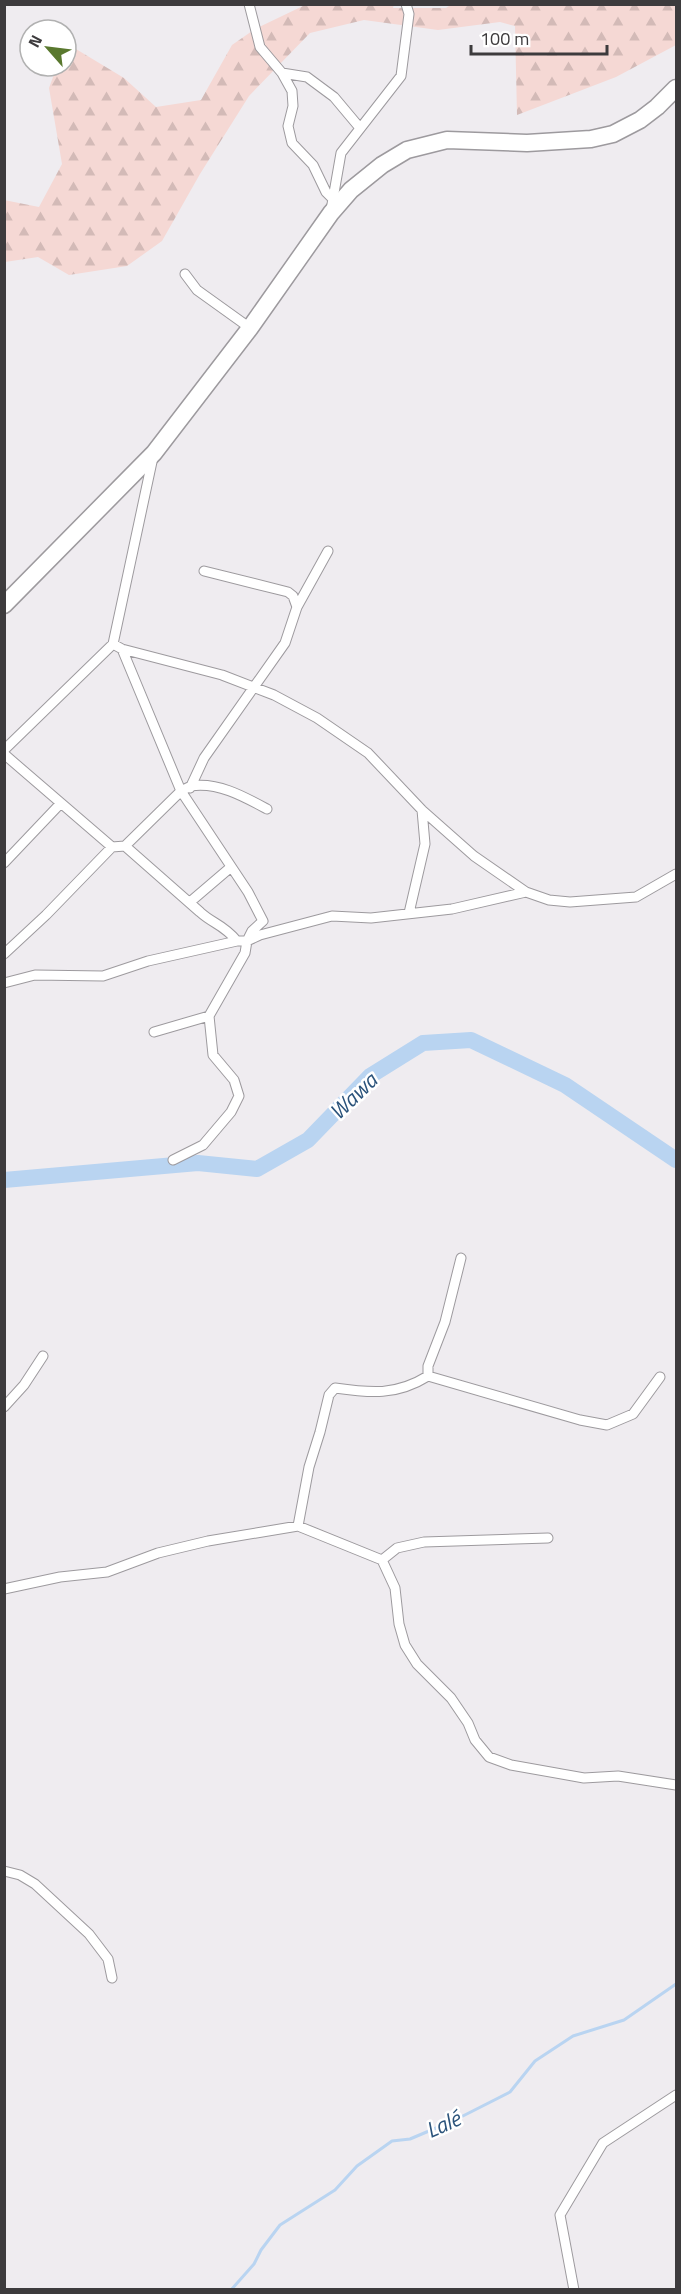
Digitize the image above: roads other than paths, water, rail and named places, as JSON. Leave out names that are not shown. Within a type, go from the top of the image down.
[{"type":"highway","points":[[4,605],[154,453],[250,328],[332,206],[382,165],[407,150],[447,140],[527,143],[591,139],[613,134],[640,120],[675,90]]},
{"type":"street","points":[[249,4],[260,47],[282,73],[292,91],[288,126],[292,143],[313,165],[332,206]]},
{"type":"street","points":[[332,206],[341,153],[401,76],[409,14],[406,4]]},
{"type":"street","points":[[282,73],[308,77],[334,97],[360,128]]},
{"type":"street","points":[[185,274],[197,290],[250,328]]},
{"type":"street","points":[[154,453],[118,647],[183,795],[248,892],[263,921],[242,941]]},
{"type":"street","points":[[4,954],[112,848],[125,846],[191,786],[204,758],[285,643],[297,608],[328,551]]},
{"type":"street","points":[[204,571],[288,592],[293,596],[297,608]]},
{"type":"street","points":[[118,647],[222,675],[274,694],[317,718],[368,753],[422,810],[474,856],[526,892],[549,900],[570,902],[636,897],[676,874]]},
{"type":"street","points":[[112,848],[4,752],[118,647]]},
{"type":"street","points":[[191,786],[205,784],[229,790],[267,809]]},
{"type":"street","points":[[4,863],[61,802]]},
{"type":"street","points":[[409,913],[425,844],[422,810]]},
{"type":"street","points":[[125,846],[201,914],[227,928],[242,941],[245,953],[209,1016],[213,1055],[234,1080],[239,1096],[231,1112],[203,1145],[173,1160]]},
{"type":"street","points":[[190,902],[231,867]]},
{"type":"street","points":[[4,983],[35,975],[103,976],[148,961],[242,941],[332,916],[371,918],[452,909],[526,892]]},
{"type":"street","points":[[154,1032],[209,1016]]},
{"type":"street","points":[[428,1376],[428,1366],[445,1322],[461,1258]]},
{"type":"street","points":[[4,1407],[24,1385],[43,1356]]},
{"type":"street","points":[[298,1526],[309,1467],[329,1395],[335,1388],[372,1393],[397,1390],[428,1376],[580,1420],[608,1425],[633,1414],[660,1377]]},
{"type":"street","points":[[4,1589],[60,1577],[106,1572],[168,1550],[298,1526],[382,1560],[395,1588],[399,1624],[405,1645],[417,1664],[451,1698],[468,1723],[475,1740],[489,1757],[511,1765],[584,1778],[618,1776],[676,1785]]},
{"type":"street","points":[[382,1560],[397,1548],[424,1542],[548,1538]]},
{"type":"street","points":[[4,1871],[20,1875],[35,1884],[89,1935],[108,1959],[112,1978]]},
{"type":"street","points":[[574,2289],[560,2216],[603,2143],[676,2096]]},
{"type":"waterway","name":"Wawa","points":[[4,1180],[198,1163],[257,1169],[308,1140],[370,1076],[423,1043],[471,1040],[565,1085],[676,1160]]},
{"type":"waterway","name":"Lalé","points":[[231,2290],[254,2264],[261,2250],[280,2225],[335,2190],[357,2166],[392,2141],[410,2139],[455,2120],[510,2092],[535,2061],[573,2036],[624,2020],[676,1984]]}]
